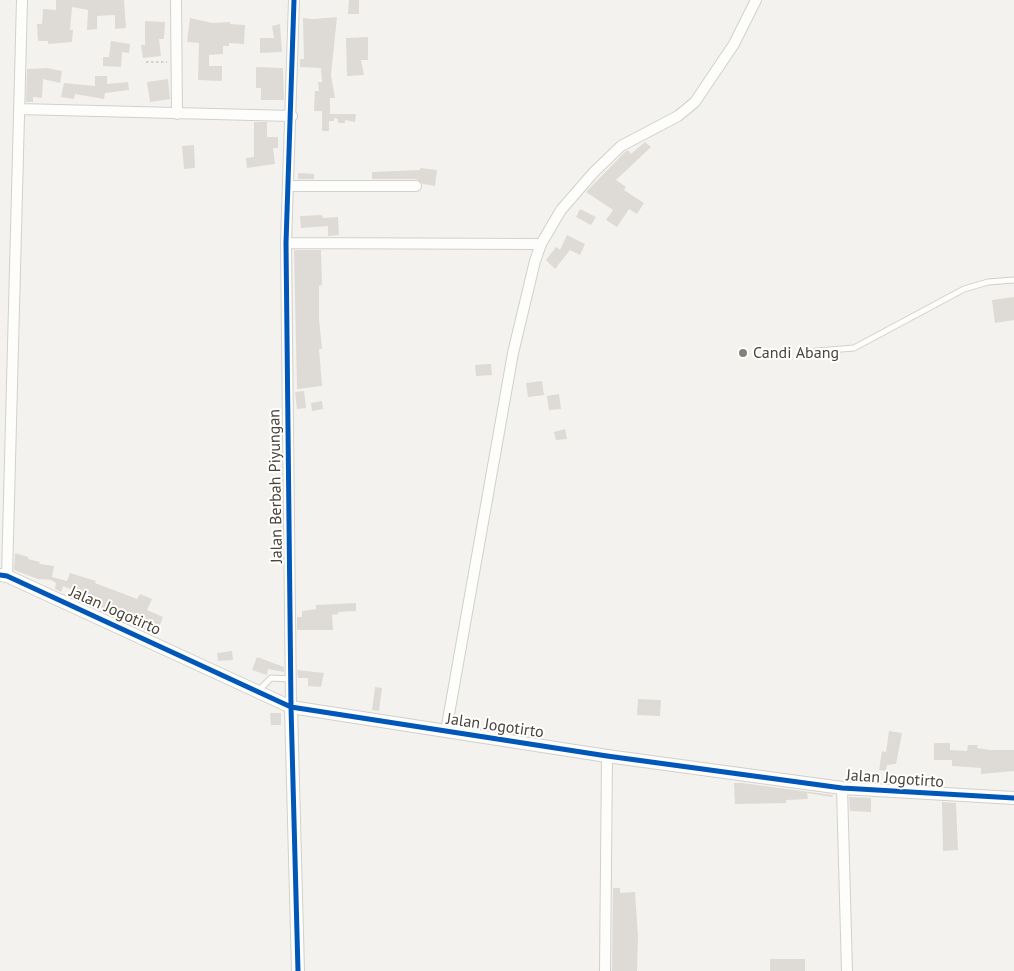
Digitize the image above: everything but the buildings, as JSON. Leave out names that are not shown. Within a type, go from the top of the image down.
[{"type":"street","points":[[3,575],[22,0]]},
{"type":"street","points":[[176,0],[177,114]]},
{"type":"street","name":"Jalan Berbah Piyungan","points":[[294,0],[292,116],[286,243],[291,707],[298,971]]},
{"type":"street","points":[[446,731],[513,353],[535,260],[541,244],[561,210],[594,172],[621,146],[678,116],[695,102],[734,44],[756,0]]},
{"type":"street","points":[[19,108],[292,116]]},
{"type":"street","points":[[288,186],[416,186]]},
{"type":"street","points":[[286,243],[541,244]]},
{"type":"street","name":"Jalan Jogotirto","points":[[3,575],[291,707],[607,756],[842,788],[1014,798]]},
{"type":"street","points":[[605,971],[607,756]]},
{"type":"street","points":[[842,788],[847,971]]},
{"type":"lane","points":[[816,350],[854,348],[964,289],[988,282],[1014,280]]},
{"type":"lane","points":[[258,691],[271,678],[291,679]]},
{"type":"path","points":[[146,62],[177,62]]},
{"type":"cycle path","points":[[294,0],[286,243],[291,707],[298,971]]},
{"type":"cycle path","points":[[0,575],[7,576],[291,707],[607,756],[842,788],[1014,798]]},
{"type":"place","name":"Candi Abang","points":[[743,353]]}]
